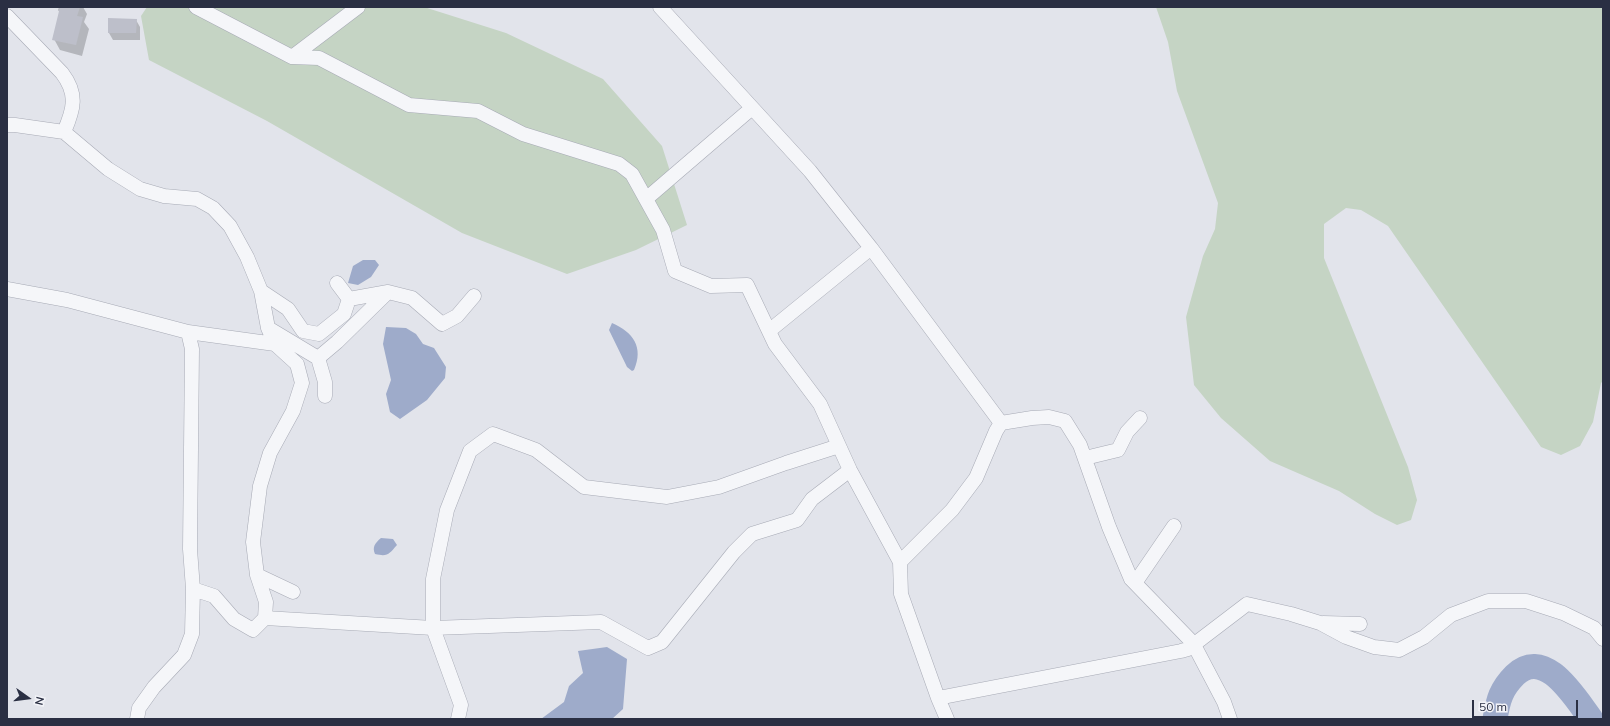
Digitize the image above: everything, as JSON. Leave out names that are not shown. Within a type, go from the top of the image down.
[{"type":"street","points":[[196,7],[292,57],[319,58],[409,105],[478,110],[523,134],[619,164],[632,174],[663,230],[675,271],[711,286],[746,285],[775,344],[820,404],[850,470],[900,562],[901,594],[947,719]]},
{"type":"street","points":[[292,57],[358,7]]},
{"type":"street","points":[[660,7],[810,172],[871,248],[1001,424]]},
{"type":"street","points":[[7,16],[62,73],[69,83],[72,92],[73,108],[64,132]]},
{"type":"street","points":[[646,199],[752,108]]},
{"type":"street","points":[[7,125],[15,124],[64,132],[108,169],[140,189],[164,196],[197,199],[213,208],[230,226],[247,257],[261,291],[268,328],[275,344],[297,364],[302,383],[292,411],[270,453],[260,486],[253,542],[257,574],[266,602],[265,618],[253,630],[234,620],[214,596],[193,589]]},
{"type":"street","points":[[769,331],[871,248]]},
{"type":"street","points":[[337,283],[349,299]]},
{"type":"street","points":[[7,289],[67,300],[180,328],[188,332],[275,344]]},
{"type":"street","points":[[261,291],[288,309],[304,331],[319,334],[344,314],[349,299]]},
{"type":"street","points":[[349,299],[388,292],[412,298],[442,324],[457,316],[474,296]]},
{"type":"street","points":[[318,358],[337,342],[388,292]]},
{"type":"street","points":[[268,328],[318,358],[325,382],[325,396]]},
{"type":"street","points":[[137,719],[139,708],[154,687],[184,655],[192,634],[193,589],[190,549],[192,349],[188,332]]},
{"type":"street","points":[[900,562],[952,510],[976,478],[996,431],[1001,424],[1032,418],[1048,417],[1065,421],[1080,445],[1109,528],[1131,579],[1193,643],[1224,702],[1230,719]]},
{"type":"street","points":[[1084,458],[1118,450],[1127,432],[1140,418]]},
{"type":"street","points":[[458,719],[460,705],[433,628],[433,579],[447,510],[470,451],[493,434],[536,450],[584,488],[667,497],[719,487],[839,446]]},
{"type":"street","points":[[265,618],[433,628],[601,622],[648,648],[662,642],[734,552],[752,534],[797,520],[812,499],[850,470]]},
{"type":"street","points":[[1135,583],[1174,526]]},
{"type":"street","points":[[257,574],[293,592]]},
{"type":"street","points":[[938,698],[1188,649],[1193,643],[1247,604],[1291,614],[1320,623],[1346,637],[1374,647],[1399,650],[1424,637],[1451,615],[1488,601],[1526,601],[1563,613],[1594,628],[1603,639]]},
{"type":"street","points":[[1320,623],[1360,624]]},
{"type":"green space","points":[[147,7],[424,7],[506,33],[603,79],[662,146],[687,225],[636,250],[567,274],[462,233],[267,121],[149,60],[141,16]]},
{"type":"green space","points":[[1156,7],[1603,7],[1603,381],[1601,383],[1593,422],[1580,446],[1561,455],[1541,447],[1388,226],[1361,210],[1346,208],[1324,224],[1324,258],[1408,467],[1417,500],[1411,520],[1397,525],[1375,514],[1339,491],[1270,461],[1221,418],[1194,385],[1186,317],[1203,256],[1215,229],[1218,203],[1177,91],[1168,42]]},
{"type":"water","points":[[363,260],[375,260],[379,265],[371,277],[358,285],[348,283],[353,266]]},
{"type":"water","points":[[612,323],[626,331],[635,341],[638,354],[637,362],[634,370],[632,371],[627,367],[609,330]]},
{"type":"water","points":[[386,327],[406,328],[416,334],[423,344],[434,348],[446,367],[445,378],[427,400],[400,419],[390,412],[386,394],[391,380],[383,344]]},
{"type":"water","points":[[381,538],[393,539],[397,545],[386,555],[375,554],[375,545]]},
{"type":"water","points":[[607,647],[627,659],[623,709],[612,719],[541,719],[564,702],[569,686],[583,673],[578,651]]},
{"type":"building","points":[[60,7],[80,7],[77,16],[83,17],[76,45],[52,40]]},
{"type":"building","points":[[108,18],[137,19],[136,33],[108,33]]},
{"type":"waterway","points":[[1495,719],[1497,706],[1501,695],[1510,680],[1526,668],[1537,667],[1548,671],[1558,678],[1577,699],[1591,719]]}]
